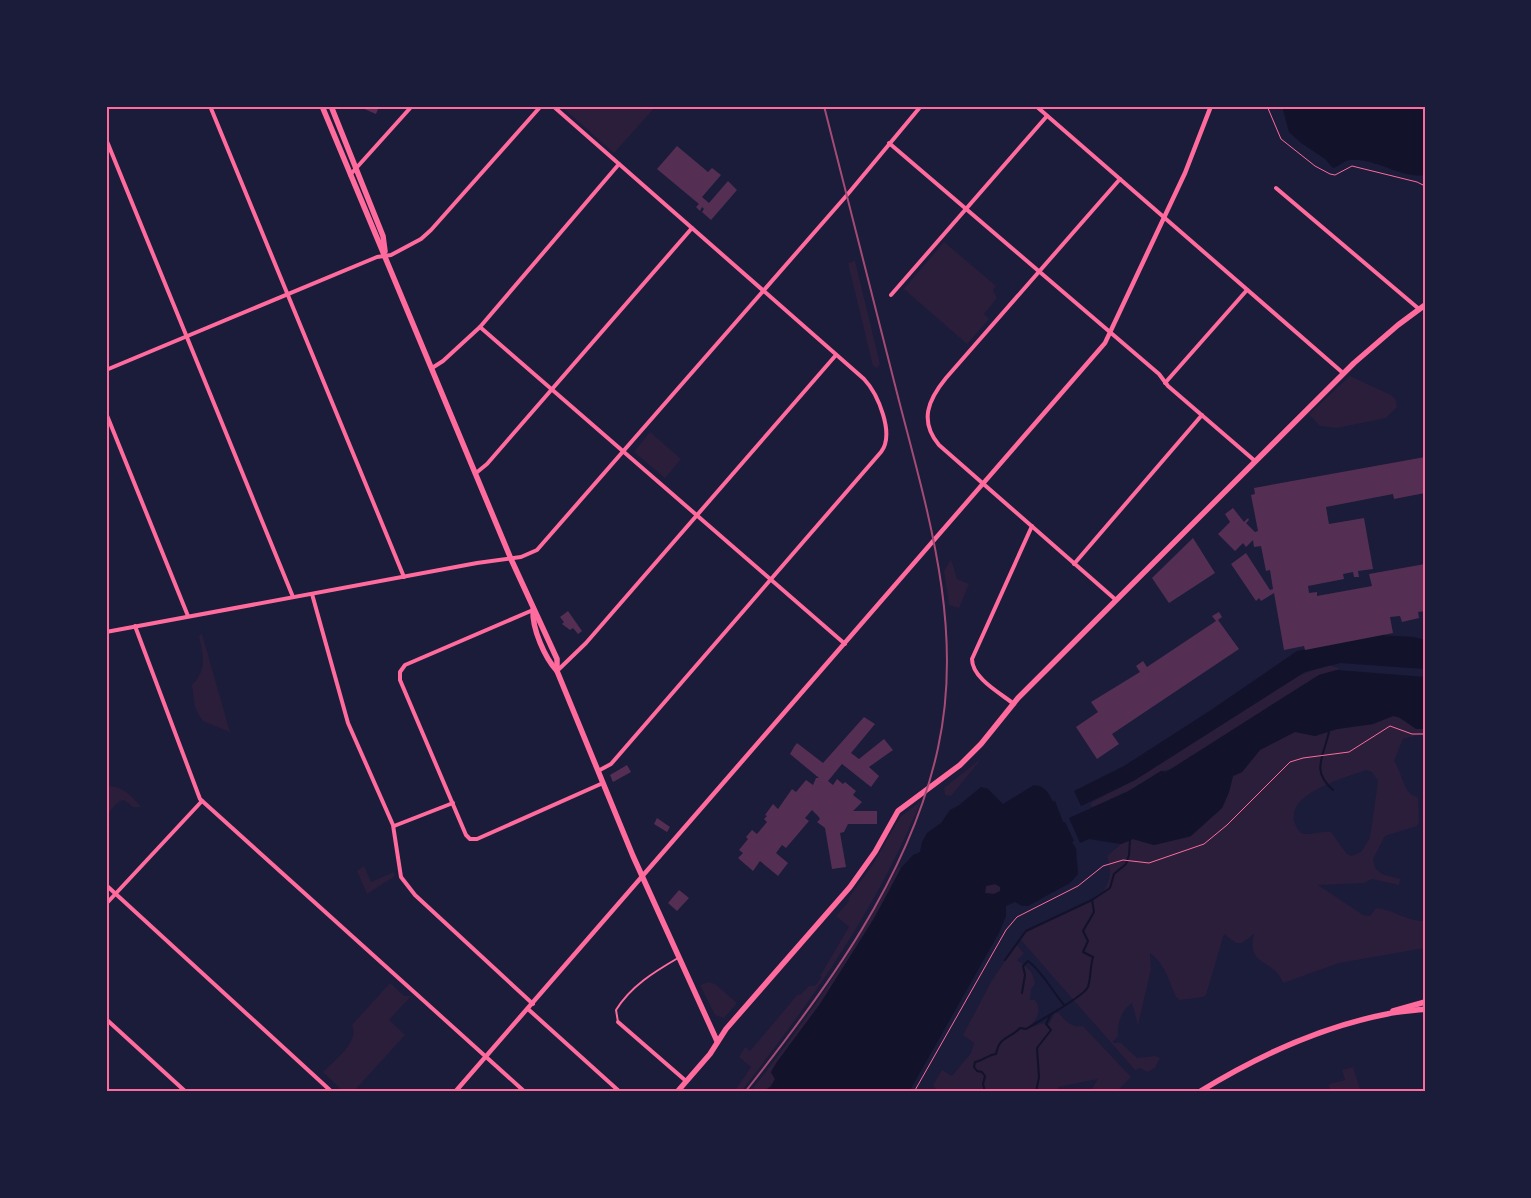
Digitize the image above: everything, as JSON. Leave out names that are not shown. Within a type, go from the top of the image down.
[{"type":"main road","points":[[322,106],[511,559],[557,659],[557,672],[603,783],[678,958],[718,1042]]},
{"type":"main road","points":[[331,106],[383,236],[385,256]]},
{"type":"main road","points":[[677,1092],[843,896],[875,852],[894,817],[907,803],[939,781],[971,754],[1014,704],[1255,461],[1375,344],[1422,307]]},
{"type":"main road","points":[[1199,1092],[1252,1062],[1314,1035],[1425,1002]]},
{"type":"main road","points":[[1389,1013],[1425,1009]]},
{"type":"street","points":[[210,106],[404,577]]},
{"type":"street","points":[[350,175],[412,106]]},
{"type":"street","points":[[106,370],[288,296],[377,257],[391,255],[428,233],[541,106]]},
{"type":"street","points":[[553,106],[864,379],[875,394],[886,436],[885,446],[611,764],[598,771]]},
{"type":"street","points":[[106,632],[532,554],[542,546],[921,106]]},
{"type":"street","points":[[1036,106],[1344,373]]},
{"type":"street","points":[[455,1092],[845,644],[1111,334],[1194,152],[1211,106]]},
{"type":"street","points":[[892,295],[1047,116]]},
{"type":"street","points":[[106,139],[294,597]]},
{"type":"street","points":[[889,143],[1037,272],[1159,374],[1166,383],[1202,416],[1255,461]]},
{"type":"street","points":[[432,368],[443,361],[480,327],[619,164]]},
{"type":"street","points":[[1116,600],[935,441],[928,426],[928,408],[937,389],[1120,179]]},
{"type":"street","points":[[1276,188],[1422,307]]},
{"type":"street","points":[[476,473],[487,464],[692,228]]},
{"type":"street","points":[[1166,383],[1248,290]]},
{"type":"street","points":[[480,327],[845,644]]},
{"type":"street","points":[[557,672],[579,650],[698,515],[836,355]]},
{"type":"street","points":[[106,414],[188,616]]},
{"type":"street","points":[[1074,564],[1202,416]]},
{"type":"street","points":[[1014,704],[977,674],[972,659],[1032,526]]},
{"type":"street","points":[[312,594],[348,723],[394,826],[400,873],[408,887],[533,1004]]},
{"type":"street","points":[[533,610],[406,665],[400,672],[400,680],[466,835],[475,839],[603,783]]},
{"type":"street","points":[[134,626],[197,793],[202,801],[526,1092]]},
{"type":"street","points":[[106,904],[202,801]]},
{"type":"street","points":[[394,826],[453,803]]},
{"type":"street","points":[[106,885],[332,1092]]},
{"type":"street","points":[[528,1009],[620,1092]]},
{"type":"street","points":[[106,1019],[186,1092]]},
{"type":"street","points":[[618,1022],[686,1081]]},
{"type":"lane","points":[[618,1022],[616,1010],[630,991],[654,972],[678,958]]},
{"type":"path","points":[[1267,106],[1281,139],[1315,166],[1330,174],[1335,175],[1352,166],[1417,182],[1425,186]]},
{"type":"path","points":[[914,1092],[1011,923],[1021,914],[1083,883],[1103,866],[1123,860],[1149,862],[1204,844],[1227,825],[1287,764],[1295,760],[1355,750],[1387,727],[1396,727],[1412,734],[1425,734]]},
{"type":"shaded area","points":[[561,106],[656,106],[614,153]]},
{"type":"shaded area","points":[[1282,106],[1425,106],[1425,175],[1407,174],[1360,160],[1348,160],[1333,168],[1325,159],[1301,143],[1289,132]]},
{"type":"shaded area","points":[[944,242],[996,286],[993,290],[997,298],[984,314],[989,319],[967,344],[904,289]]},
{"type":"shaded area","points":[[855,261],[880,364],[877,368],[873,366],[848,263]]},
{"type":"shaded area","points":[[1350,376],[1391,395],[1396,400],[1397,407],[1386,418],[1337,428],[1320,426],[1309,414]]},
{"type":"shaded area","points":[[650,432],[681,459],[665,478],[634,452]]},
{"type":"shaded area","points":[[951,559],[957,579],[969,584],[959,608],[949,605],[944,571]]},
{"type":"shaded area","points":[[202,634],[230,732],[205,722],[195,707],[192,685],[202,668],[203,656],[199,636]]},
{"type":"shaded area","points":[[1379,635],[1414,637],[1425,640],[1425,669],[1340,663],[1305,672],[1135,780],[1081,806],[1074,791],[1124,766],[1211,710],[1297,651]]},
{"type":"shaded area","points":[[1328,665],[1339,668],[1319,675],[1171,769],[1161,771],[1134,788],[1093,807],[1090,806],[1092,802],[1135,780],[1297,676]]},
{"type":"shaded area","points":[[1337,670],[1425,677],[1425,729],[1416,729],[1399,717],[1393,716],[1373,724],[1337,729],[1315,736],[1295,732],[1260,750],[1242,772],[1233,776],[1222,808],[1191,836],[1154,845],[1133,839],[1121,844],[1089,839],[1080,843],[1069,818],[1127,792],[1161,771],[1165,772],[1171,769],[1319,675]]},
{"type":"shaded area","points":[[1393,716],[1420,729],[1425,729],[1425,733],[1403,739],[1394,761],[1409,793],[1418,797],[1419,822],[1417,826],[1385,836],[1373,859],[1375,868],[1382,874],[1400,879],[1399,885],[1372,879],[1363,883],[1318,885],[1363,915],[1370,916],[1376,908],[1413,920],[1425,921],[1425,948],[1339,963],[1283,983],[1274,969],[1257,957],[1254,952],[1254,934],[1242,943],[1236,943],[1224,934],[1206,995],[1180,1000],[1176,997],[1163,968],[1150,953],[1151,969],[1138,1025],[1132,1003],[1122,1014],[1118,1026],[1118,1036],[1113,1041],[1114,1043],[1121,1043],[1137,1058],[1155,1056],[1160,1058],[1155,1068],[1147,1072],[1140,1068],[1135,1070],[1020,939],[1026,931],[1100,895],[1110,877],[1107,856],[1121,844],[1133,839],[1154,845],[1189,837],[1222,808],[1233,776],[1242,772],[1260,750],[1295,731],[1315,736],[1337,729],[1373,724]],"holes":[[[1366,770],[1372,772],[1378,781],[1370,838],[1361,852],[1352,856],[1347,854],[1331,832],[1301,833],[1294,821],[1295,810],[1302,800],[1313,792],[1341,779]]]},
{"type":"shaded area","points":[[982,758],[951,796],[945,795],[944,788]]},
{"type":"shaded area","points":[[1034,785],[1046,790],[1053,802],[1055,801],[1063,822],[1065,822],[1074,841],[1072,842],[1076,848],[1078,874],[1070,883],[1028,906],[1022,906],[1015,902],[1006,906],[1006,916],[999,933],[909,1092],[761,1092],[771,1087],[775,1079],[771,1072],[777,1062],[820,1004],[875,917],[901,868],[913,855],[920,852],[922,842],[927,833],[941,823],[950,810],[958,806],[981,787],[988,789],[1003,804]],"holes":[[[995,884],[1000,887],[1000,891],[994,894],[985,893],[986,886]]]},
{"type":"shaded area","points":[[106,786],[122,789],[141,807],[133,807],[124,800],[120,801],[113,807],[108,816],[112,827],[106,822]]},
{"type":"shaded area","points":[[921,801],[884,879],[841,953],[793,1023],[741,1092],[734,1092],[751,1067],[739,1057],[745,1047],[750,1051],[798,994],[800,995],[809,986],[815,986],[822,977],[820,976],[849,927],[836,916],[849,901],[848,899],[875,861],[900,817]]},
{"type":"shaded area","points":[[364,866],[371,882],[394,872],[395,876],[367,894],[357,871]]},
{"type":"shaded area","points":[[898,867],[901,869],[871,923],[820,1004],[771,1072],[775,1079],[773,1083],[765,1090],[750,1092],[791,1038],[829,983],[865,926]]},
{"type":"shaded area","points":[[996,884],[1001,887],[1000,891],[994,894],[985,893],[986,886]]},
{"type":"shaded area","points":[[1016,944],[1024,953],[1017,960],[1031,972],[1035,984],[1031,989],[1030,1000],[1035,1000],[1038,1012],[1036,1019],[1028,1028],[1044,1023],[1049,1024],[1055,1013],[1059,1013],[1072,1025],[1083,1026],[1131,1077],[1116,1092],[1090,1092],[1098,1079],[1058,1087],[1058,1092],[938,1092],[933,1085],[942,1070],[952,1076],[971,1053],[974,1043],[963,1035],[991,982]]},
{"type":"shaded area","points":[[709,982],[715,984],[737,1003],[724,1018],[715,1015],[700,985]]},
{"type":"shaded area","points":[[390,983],[404,996],[411,996],[389,1020],[405,1035],[353,1092],[342,1090],[323,1072],[345,1051],[354,1031],[352,1025]]},
{"type":"shaded area","points":[[1353,1067],[1361,1092],[1330,1092],[1329,1084],[1345,1080],[1342,1070]]},
{"type":"building","points":[[363,106],[383,106],[378,109],[376,114],[362,108]]},
{"type":"building","points":[[677,146],[708,172],[712,168],[721,175],[702,197],[709,203],[728,181],[737,190],[711,220],[702,212],[704,209],[702,207],[700,211],[696,207],[699,204],[657,169]]},
{"type":"building","points":[[1425,457],[1425,493],[1394,499],[1393,494],[1326,507],[1329,524],[1364,518],[1373,569],[1358,571],[1359,577],[1354,577],[1353,572],[1343,574],[1344,579],[1308,586],[1309,593],[1317,592],[1317,596],[1372,586],[1369,574],[1425,564],[1425,611],[1418,612],[1419,618],[1402,622],[1400,616],[1390,617],[1393,633],[1305,650],[1304,646],[1284,650],[1274,593],[1261,601],[1259,598],[1256,601],[1231,564],[1246,553],[1270,590],[1273,589],[1270,570],[1266,571],[1261,546],[1254,547],[1253,540],[1246,547],[1243,543],[1235,551],[1218,534],[1230,522],[1225,514],[1233,508],[1244,522],[1248,518],[1249,520],[1246,523],[1255,532],[1258,531],[1251,495],[1255,494],[1254,488]]},
{"type":"building","points":[[1193,538],[1215,573],[1169,603],[1152,578]]},
{"type":"building","points":[[568,611],[582,631],[578,634],[573,628],[570,630],[562,624],[564,622],[560,617]]},
{"type":"building","points":[[1219,612],[1222,617],[1218,620],[1239,649],[1112,734],[1119,744],[1097,759],[1076,727],[1098,712],[1091,702],[1140,672],[1136,666],[1143,661],[1147,667],[1216,621],[1212,616]]},
{"type":"building","points":[[864,717],[875,724],[851,753],[859,759],[884,739],[893,750],[869,767],[879,776],[871,787],[842,764],[828,781],[833,785],[837,779],[843,784],[845,782],[856,791],[853,795],[862,802],[853,811],[877,811],[877,824],[848,824],[844,832],[840,833],[846,867],[832,869],[825,828],[817,822],[820,819],[812,810],[805,818],[809,821],[786,848],[782,845],[776,853],[788,863],[778,876],[760,861],[753,871],[738,858],[743,853],[739,850],[748,839],[746,837],[752,830],[757,834],[767,822],[764,819],[767,816],[765,815],[773,804],[778,809],[792,789],[796,792],[806,780],[813,785],[816,778],[819,778],[790,754],[794,747],[797,743],[823,763]]},
{"type":"building","points":[[627,765],[631,772],[613,782],[610,775]]},
{"type":"building","points":[[657,818],[670,827],[667,832],[654,824]]},
{"type":"building","points":[[679,890],[689,898],[677,911],[668,903]]},
{"type":"waterway","points":[[1329,732],[1320,770],[1322,777],[1333,790]]},
{"type":"waterway","points":[[1005,960],[1026,931],[1092,900],[1110,888],[1114,874],[1126,864],[1130,840]]},
{"type":"waterway","points":[[985,1092],[983,1084],[985,1076],[974,1067],[975,1062],[996,1054],[1005,1038],[1020,1028],[1026,1029],[1060,1009],[1079,996],[1088,987],[1093,957],[1083,952],[1088,941],[1083,931],[1094,912],[1092,900]]},
{"type":"waterway","points":[[1022,993],[1025,975],[1023,966],[1028,961],[1042,975],[1064,1005]]},
{"type":"waterway","points":[[1036,1092],[1039,1077],[1037,1048],[1051,1030],[1046,1024],[1051,1014]]},
{"type":"railway","points":[[745,1092],[834,972],[886,887],[907,842],[925,796],[938,748],[945,702],[947,657],[944,611],[930,522],[824,106]]}]
